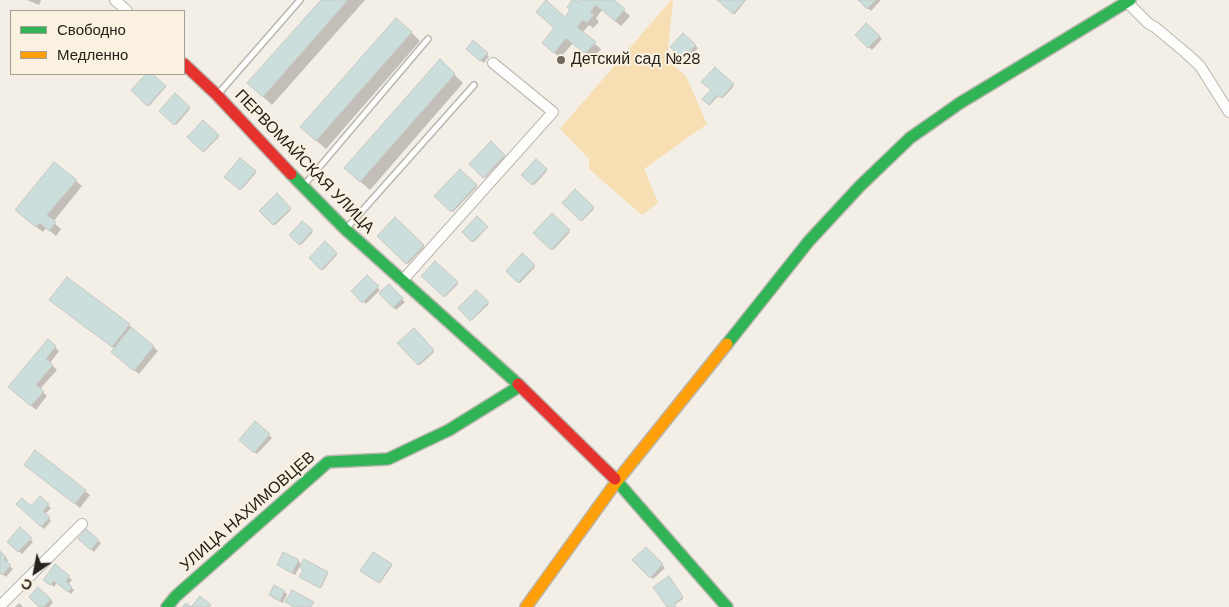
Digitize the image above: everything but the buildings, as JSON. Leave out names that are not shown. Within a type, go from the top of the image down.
[{"type":"street","points":[[115,0],[126,10]]},
{"type":"street","points":[[526,607],[617,481],[809,241],[860,186],[910,138],[960,103],[1129,1],[1148,23],[1186,52],[1200,66],[1229,112]]},
{"type":"street","points":[[402,281],[553,112],[493,63]]},
{"type":"street","name":"ПЕРВОМАЙСКАЯ УЛИЦА","points":[[185,65],[345,229],[520,386],[617,481],[727,607]]},
{"type":"street","name":"УЛИЦА НАХИМОВЦЕВ","points":[[167,607],[176,596],[328,462],[388,459],[450,430],[520,386]]},
{"type":"street","points":[[0,606],[82,524]]},
{"type":"lane","points":[[216,95],[300,0]]},
{"type":"lane","points":[[303,187],[428,39]]},
{"type":"lane","points":[[345,229],[474,85]]},
{"type":"shaded area","points":[[671,0],[673,0],[667,60],[686,76],[707,124],[644,169],[658,203],[642,215],[589,169],[589,159],[560,129]]},
{"type":"traffic: fast","points":[[727,344],[809,241],[860,186],[910,138],[960,103],[1130,0]]},
{"type":"traffic: fast","points":[[291,174],[345,229],[518,384]]},
{"type":"traffic: fast","points":[[167,607],[176,596],[328,462],[388,459],[449,430],[520,386]]},
{"type":"traffic: fast","points":[[615,479],[727,607]]},
{"type":"traffic: slow","points":[[526,607],[617,481],[727,344]]},
{"type":"traffic: jam","points":[[185,65],[217,95],[291,174]]},
{"type":"traffic: jam","points":[[518,384],[615,479]]},
{"type":"place","name":"Детский сад №28","points":[[561,60]]}]
